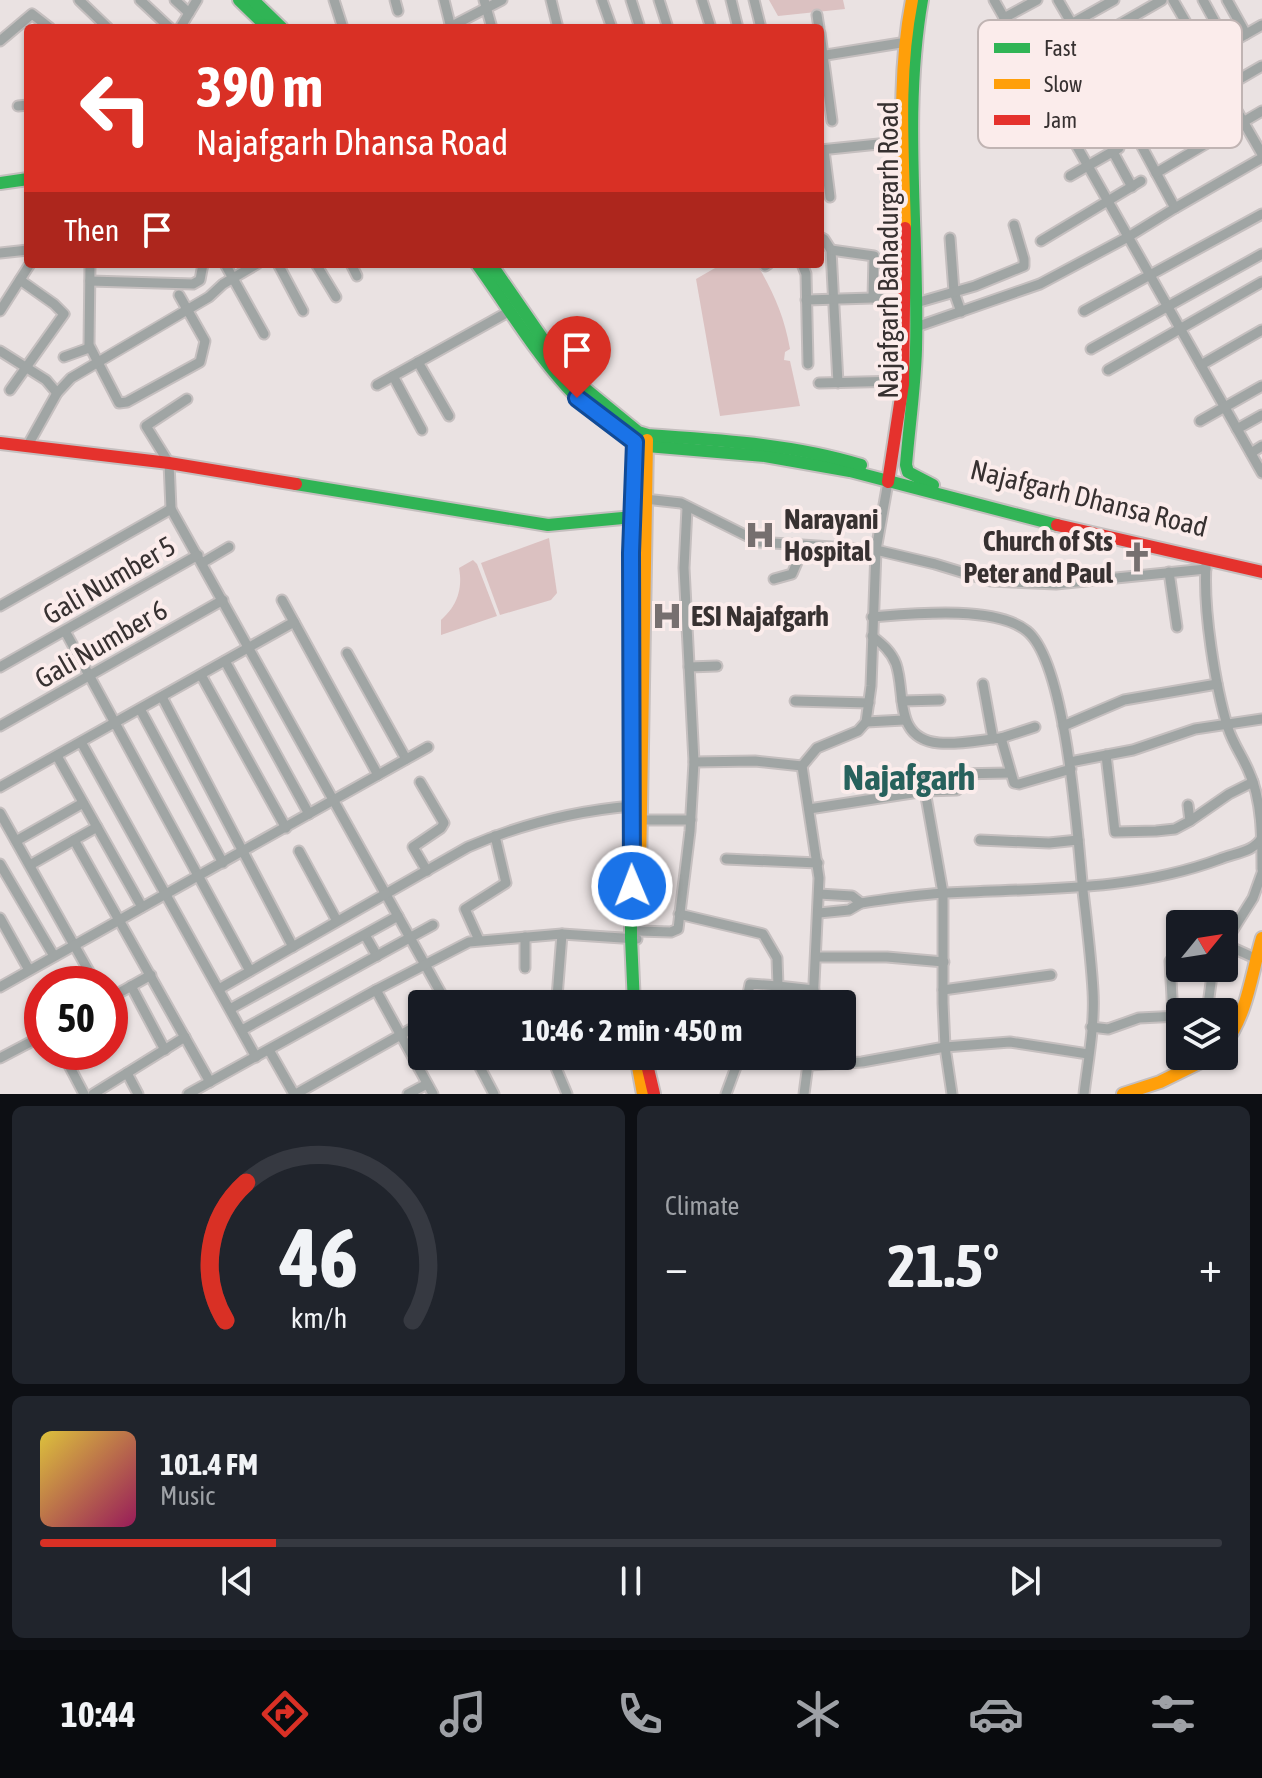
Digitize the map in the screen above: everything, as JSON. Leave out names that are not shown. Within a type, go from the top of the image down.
[{"type":"main road","points":[[239,0],[264,24]]},
{"type":"main road","points":[[253,0],[278,24]]},
{"type":"main road","name":"Najafgarh Bahadurgarh Road","points":[[889,478],[911,300],[908,141],[912,0]]},
{"type":"main road","name":"Najafgarh Bahadurgarh Road","points":[[910,42],[922,0]]},
{"type":"main road","points":[[0,173],[24,170]]},
{"type":"main road","points":[[0,183],[24,180]]},
{"type":"main road","points":[[480,268],[564,385],[577,398],[642,438],[735,441],[842,459],[889,478]]},
{"type":"main road","points":[[494,268],[558,361],[642,438],[645,499],[638,517],[641,820],[634,990]]},
{"type":"main road","name":"Najafgarh Bahadurgarh Road","points":[[911,300],[916,327],[906,465],[908,472],[933,485]]},
{"type":"main road","points":[[641,990],[635,936],[631,806],[642,438]]},
{"type":"main road","points":[[0,443],[169,463],[548,525],[638,517]]},
{"type":"main road","name":"Najafgarh Dhansa Road","points":[[889,478],[905,478],[1124,533],[1262,563]]},
{"type":"main road","name":"Najafgarh Dhansa Road","points":[[889,478],[943,496],[1206,565],[1262,572]]},
{"type":"main road","points":[[1238,1025],[1246,1008],[1262,938]]},
{"type":"main road","points":[[639,1070],[643,1094]]},
{"type":"main road","points":[[648,1070],[654,1094]]},
{"type":"main road","points":[[1127,1094],[1160,1088],[1190,1070]]},
{"type":"street","points":[[79,0],[104,24]]},
{"type":"street","points":[[140,0],[166,24]]},
{"type":"street","points":[[175,0],[189,13]]},
{"type":"street","points":[[182,24],[197,0]]},
{"type":"street","points":[[334,0],[342,24]]},
{"type":"street","points":[[395,0],[398,11]]},
{"type":"street","points":[[444,0],[449,24]]},
{"type":"street","points":[[456,24],[486,4],[502,0]]},
{"type":"street","points":[[551,0],[557,24]]},
{"type":"street","points":[[602,0],[611,24]]},
{"type":"street","points":[[631,0],[639,24]]},
{"type":"street","points":[[659,0],[667,24]]},
{"type":"street","points":[[702,0],[710,24]]},
{"type":"street","points":[[731,0],[737,24]]},
{"type":"street","points":[[754,0],[760,24]]},
{"type":"street","points":[[994,0],[1004,18],[1037,0]]},
{"type":"street","points":[[1058,0],[1069,20]]},
{"type":"street","points":[[1078,20],[1114,0]]},
{"type":"street","points":[[1126,20],[1162,0]]},
{"type":"street","points":[[1173,0],[1185,20]]},
{"type":"street","points":[[1203,0],[1214,20]]},
{"type":"street","points":[[1227,0],[1238,20]]},
{"type":"street","points":[[486,4],[491,24]]},
{"type":"street","points":[[0,41],[32,14],[45,24]]},
{"type":"street","points":[[817,15],[819,24]]},
{"type":"street","points":[[1242,36],[1262,25]]},
{"type":"street","points":[[1242,27],[1246,34]]},
{"type":"street","points":[[824,56],[910,42]]},
{"type":"street","points":[[1242,78],[1262,66]]},
{"type":"street","points":[[824,69],[832,121]]},
{"type":"street","points":[[916,327],[1040,284],[1128,237],[1262,156],[1243,121],[1262,111]]},
{"type":"street","points":[[824,150],[908,141]]},
{"type":"street","points":[[1078,148],[1262,473]]},
{"type":"street","points":[[1143,148],[1175,208]]},
{"type":"street","points":[[1156,173],[1198,148]]},
{"type":"street","points":[[1041,241],[1136,184],[1116,150],[1070,176]]},
{"type":"street","points":[[824,162],[830,197]]},
{"type":"street","points":[[1084,311],[1262,214]]},
{"type":"street","points":[[806,300],[911,300],[954,292],[1024,266],[1014,225]]},
{"type":"street","points":[[950,238],[954,292],[961,312]]},
{"type":"street","points":[[824,242],[831,250],[838,383]]},
{"type":"street","points":[[0,253],[24,250]]},
{"type":"street","points":[[831,250],[874,256],[873,298]]},
{"type":"street","points":[[1091,349],[1262,254]]},
{"type":"street","points":[[0,311],[28,268]]},
{"type":"street","points":[[90,268],[89,348],[117,400],[122,403],[200,362],[205,341],[179,295]]},
{"type":"street","points":[[90,281],[196,283],[200,280],[202,268]]},
{"type":"street","points":[[227,268],[264,334]]},
{"type":"street","points":[[28,445],[57,393],[71,378],[209,297],[250,268]]},
{"type":"street","points":[[280,268],[303,311]]},
{"type":"street","points":[[318,268],[336,297]]},
{"type":"street","points":[[353,268],[357,276]]},
{"type":"street","points":[[804,268],[808,364]]},
{"type":"street","points":[[10,390],[64,314],[20,280]]},
{"type":"street","points":[[1108,370],[1262,282]]},
{"type":"street","points":[[377,385],[510,311]]},
{"type":"street","points":[[1201,365],[1262,330]]},
{"type":"street","points":[[64,357],[89,348]]},
{"type":"street","points":[[0,351],[46,380],[57,393]]},
{"type":"street","points":[[418,362],[449,416]]},
{"type":"street","points":[[393,376],[422,430]]},
{"type":"street","points":[[819,383],[903,381]]},
{"type":"street","points":[[1200,421],[1262,386]]},
{"type":"street","points":[[187,399],[146,426],[169,463],[171,509],[439,990]]},
{"type":"street","points":[[1237,429],[1262,415]]},
{"type":"street","points":[[1251,453],[1262,446]]},
{"type":"street","points":[[749,990],[750,984],[814,990],[819,913],[818,863],[802,766],[817,748],[858,731],[866,722],[876,550],[889,478]]},
{"type":"street","points":[[645,499],[676,502],[759,542],[876,550],[991,581],[1038,585],[1169,572],[1206,565],[1217,684],[1226,723],[1253,782],[1258,805],[1262,871],[1253,898],[1238,922]]},
{"type":"street","points":[[192,1093],[462,945],[479,940],[562,934],[635,936],[676,931],[691,820],[694,762],[684,568],[687,508]]},
{"type":"street","points":[[0,606],[171,509]]},
{"type":"street","points":[[774,579],[792,574],[804,546]]},
{"type":"street","name":"Gali Number 5","points":[[0,667],[200,559],[229,547]]},
{"type":"street","points":[[1169,572],[1177,627]]},
{"type":"street","name":"Gali Number 6","points":[[0,726],[223,600]]},
{"type":"street","points":[[282,600],[378,775]]},
{"type":"street","points":[[872,617],[937,613],[1001,619],[1025,629],[1034,638],[1049,670],[1071,766],[1094,994],[1084,1094]]},
{"type":"street","points":[[0,787],[294,622]]},
{"type":"street","points":[[65,631],[250,971]]},
{"type":"street","points":[[872,636],[886,646],[895,662],[904,720],[913,731],[937,743],[997,738],[1035,727]]},
{"type":"street","points":[[347,653],[406,759]]},
{"type":"street","points":[[225,661],[309,814]]},
{"type":"street","points":[[689,667],[717,666]]},
{"type":"street","points":[[201,675],[286,828]]},
{"type":"street","points":[[983,684],[1009,773],[1014,783],[1019,784],[1183,732],[1262,719]]},
{"type":"street","points":[[1063,726],[1124,700],[1217,684]]},
{"type":"street","points":[[162,697],[293,947]]},
{"type":"street","points":[[902,701],[940,700]]},
{"type":"street","points":[[795,701],[869,703]]},
{"type":"street","points":[[140,709],[223,863]]},
{"type":"street","points":[[866,722],[904,720]]},
{"type":"street","points":[[81,742],[256,1057]]},
{"type":"street","points":[[36,966],[428,747]]},
{"type":"street","points":[[1106,755],[1115,832],[1166,830],[1190,821],[1229,794],[1253,782]]},
{"type":"street","points":[[57,756],[142,907]]},
{"type":"street","points":[[694,762],[755,761],[802,766]]},
{"type":"street","points":[[809,809],[925,791],[957,790],[955,774],[1009,773]]},
{"type":"street","points":[[923,774],[943,893],[945,1047],[952,1094]]},
{"type":"street","points":[[420,782],[444,823],[413,847],[427,871]]},
{"type":"street","points":[[16,841],[83,803]]},
{"type":"street","points":[[1188,805],[1190,821]]},
{"type":"street","points":[[219,989],[468,847],[574,813],[631,806]]},
{"type":"street","points":[[0,813],[87,966]]},
{"type":"street","points":[[641,820],[691,820]]},
{"type":"street","points":[[30,865],[97,827]]},
{"type":"street","points":[[479,940],[465,909],[506,883],[495,836]]},
{"type":"street","points":[[819,913],[849,910],[861,903],[943,893],[1083,888],[1182,872],[1250,848],[1261,839]]},
{"type":"street","points":[[74,840],[210,1082]]},
{"type":"street","points":[[980,840],[1049,843],[1078,840]]},
{"type":"street","points":[[299,851],[337,921]]},
{"type":"street","points":[[726,859],[818,863]]},
{"type":"street","points":[[0,864],[54,956]]},
{"type":"street","points":[[819,894],[852,896],[861,903]]},
{"type":"street","points":[[679,914],[763,934],[777,958],[778,986]]},
{"type":"street","points":[[230,1009],[398,916]]},
{"type":"street","points":[[0,918],[27,966]]},
{"type":"street","points":[[242,1030],[433,925]]},
{"type":"street","points":[[559,990],[562,934]]},
{"type":"street","points":[[365,935],[377,956]]},
{"type":"street","points":[[525,937],[525,968]]},
{"type":"street","points":[[1238,950],[1257,959]]},
{"type":"street","points":[[816,957],[887,957],[944,962]]},
{"type":"street","points":[[1,984],[24,972]]},
{"type":"street","points":[[128,988],[151,975]]},
{"type":"street","points":[[943,990],[1051,975]]},
{"type":"street","points":[[131,986],[165,1050]]},
{"type":"street","points":[[376,990],[433,1094]]},
{"type":"street","points":[[1091,1027],[1108,1029],[1139,1018],[1166,1017]]},
{"type":"street","points":[[269,1050],[295,1094],[408,1031]]},
{"type":"street","points":[[93,1094],[185,1037]]},
{"type":"street","points":[[856,1062],[945,1047],[1010,1042],[1088,1054]]},
{"type":"street","points":[[0,1058],[24,1045]]},
{"type":"street","points":[[71,1070],[84,1094]]},
{"type":"street","points":[[481,1070],[494,1094]]},
{"type":"street","points":[[557,1070],[567,1094]]},
{"type":"street","points":[[726,1094],[733,1070]]},
{"type":"street","points":[[804,1094],[808,1070]]},
{"type":"street","points":[[127,1073],[138,1094]]},
{"type":"street","points":[[408,1094],[427,1084]]},
{"type":"shaded area","points":[[769,0],[843,0],[845,9],[778,16]]},
{"type":"shaded area","points":[[715,268],[759,268],[785,326],[790,349],[785,352],[784,360],[790,361],[800,406],[720,416],[696,279]]},
{"type":"shaded area","points":[[549,538],[557,593],[551,600],[500,615],[481,563]]},
{"type":"shaded area","points":[[473,560],[497,616],[441,635],[441,620],[458,597],[459,568]]},
{"type":"traffic: fast","points":[[239,0],[264,24]]},
{"type":"traffic: fast","points":[[253,0],[278,24]]},
{"type":"traffic: fast","points":[[922,0],[916,43],[912,130],[916,349],[906,465],[908,472],[933,485]]},
{"type":"traffic: fast","points":[[0,183],[24,180]]},
{"type":"traffic: fast","points":[[480,268],[531,342],[571,391],[594,413],[647,446],[765,456],[850,471],[1057,525]]},
{"type":"traffic: fast","points":[[494,268],[558,361],[583,387],[638,432],[782,448],[861,465]]},
{"type":"traffic: fast","points":[[633,990],[631,553],[637,436]]},
{"type":"traffic: fast","points":[[296,484],[548,525],[644,516]]},
{"type":"traffic: slow","points":[[905,228],[903,85],[912,0]]},
{"type":"traffic: slow","points":[[640,869],[647,440]]},
{"type":"traffic: slow","points":[[1238,1022],[1262,938]]},
{"type":"traffic: slow","points":[[639,1070],[643,1094]]},
{"type":"traffic: slow","points":[[1123,1094],[1184,1070]]},
{"type":"traffic: jam","points":[[888,482],[903,384],[905,228]]},
{"type":"traffic: jam","points":[[0,443],[169,463],[296,484]]},
{"type":"traffic: jam","points":[[1057,525],[1262,572]]},
{"type":"traffic: jam","points":[[648,1070],[654,1094]]},
{"type":"place","name":"Narayani Hospital","points":[[760,535]]},
{"type":"place","name":"Church of Sts Peter and Paul","points":[[1137,557]]},
{"type":"place","name":"ESI Najafgarh","points":[[667,616]]},
{"type":"district","name":"Najafgarh","points":[[909,777]]},
{"type":"route","points":[[577,398],[635,442],[631,517],[632,886]]}]
